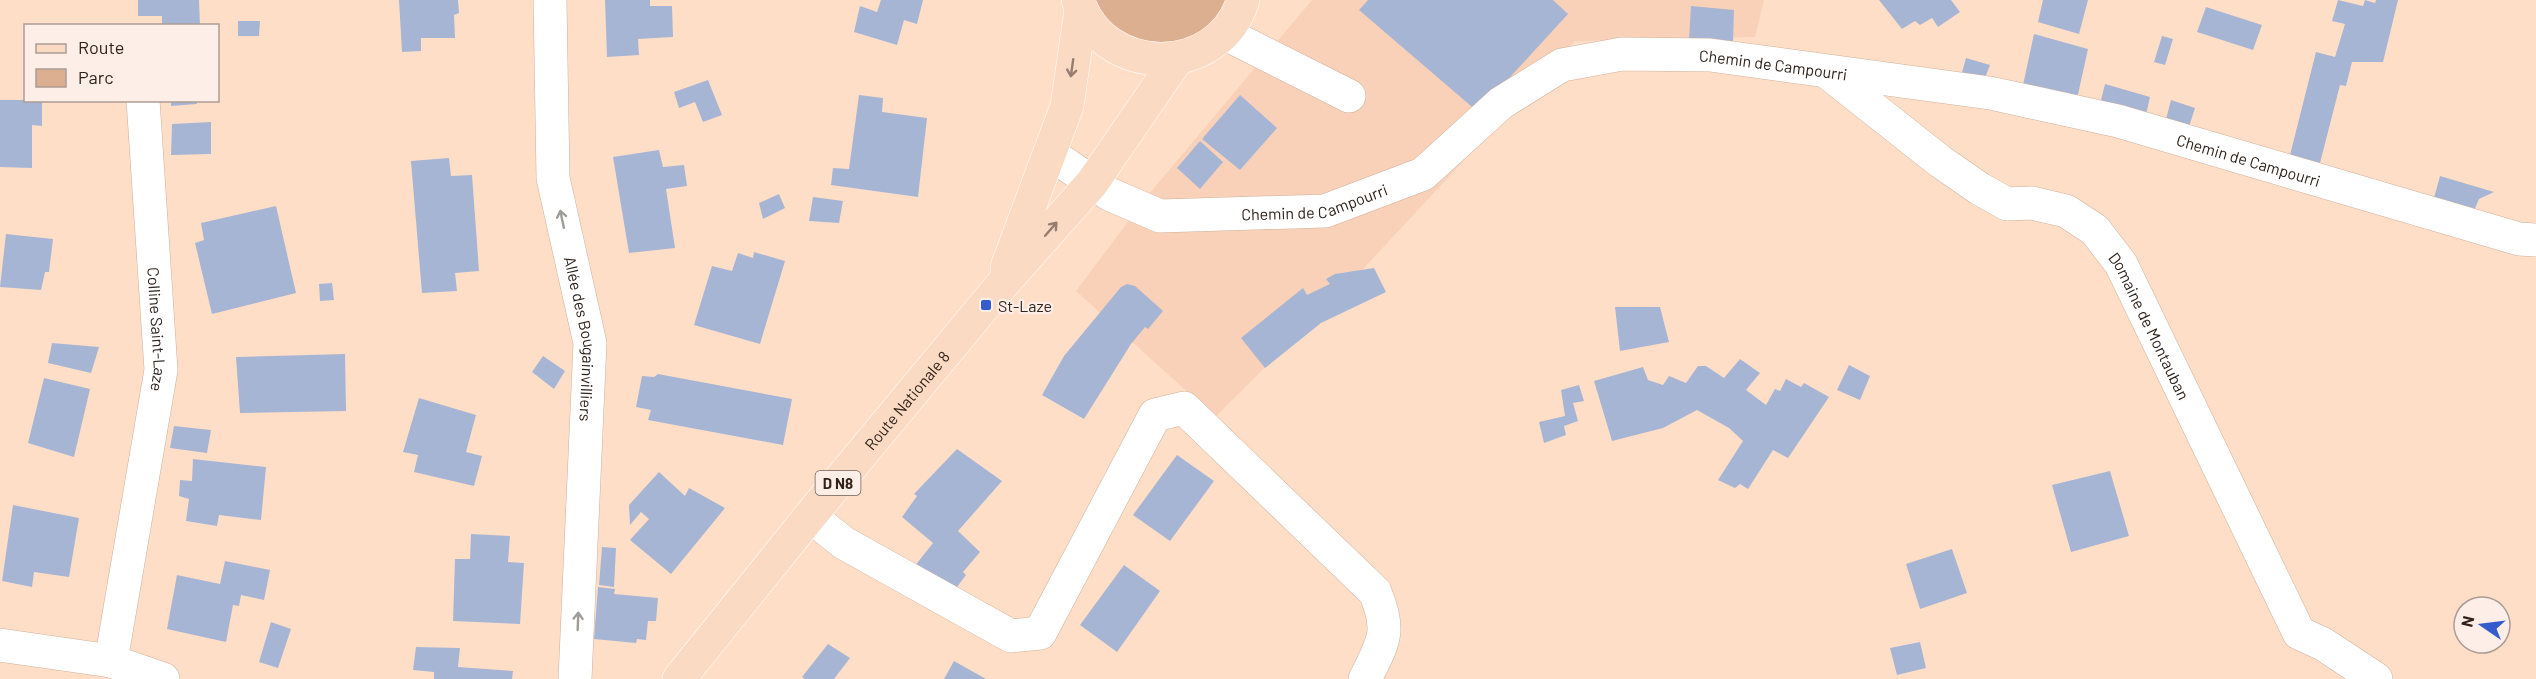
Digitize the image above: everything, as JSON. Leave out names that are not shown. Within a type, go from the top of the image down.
[{"type":"main road","points":[[1079,5],[1094,30],[1111,45],[1131,55],[1154,60],[1177,58],[1203,49],[1224,33],[1240,10],[1243,0]]},
{"type":"main road","name":"Route Nationale 8","points":[[999,288],[1051,154],[1067,106],[1079,5]]},
{"type":"main road","name":"Route Nationale 8","points":[[679,679],[810,516],[999,288],[1092,183],[1177,58]]},
{"type":"street","name":"Allée des Bougainvilliers","points":[[550,0],[553,178],[590,344],[575,679]]},
{"type":"street","points":[[1224,33],[1348,96]]},
{"type":"street","name":"Chemin de Campourri","points":[[1051,154],[1109,194],[1160,216],[1325,211],[1423,174],[1502,103],[1562,65],[1622,54],[1699,55],[1990,93],[2118,121],[2519,239],[2536,240]]},
{"type":"street","name":"Domaine de Montauban","points":[[1826,71],[1941,162],[1980,189],[2007,204],[2031,203],[2066,211],[2095,230],[2121,264],[2299,633],[2323,644],[2376,679]]},
{"type":"street","name":"Colline Saint-Laze","points":[[111,661],[161,369],[143,102]]},
{"type":"street","points":[[810,516],[843,543],[1011,636],[1040,633],[1155,415],[1184,408],[1375,592],[1384,614],[1385,639],[1365,679]]},
{"type":"street","points":[[0,645],[111,661],[163,679]]},
{"type":"shaded area","points":[[1312,0],[1764,0],[1755,37],[1575,41],[1351,282],[1215,417],[1076,291],[1149,194]]},
{"type":"green space","points":[[1078,0],[1243,0],[1240,10],[1154,60]]},
{"type":"building","points":[[138,0],[199,0],[200,24],[162,24],[162,16],[138,16]]},
{"type":"building","points":[[399,0],[458,0],[459,13],[454,15],[455,38],[421,38],[421,51],[402,52]]},
{"type":"building","points":[[605,0],[650,0],[650,6],[672,6],[673,37],[638,39],[639,55],[607,57]]},
{"type":"building","points":[[881,0],[923,0],[917,24],[904,20],[897,45],[854,32],[860,6],[877,12]]},
{"type":"building","points":[[1368,0],[1553,0],[1568,14],[1478,112],[1359,10]]},
{"type":"building","points":[[1879,0],[1951,0],[1960,12],[1938,27],[1932,18],[1920,25],[1915,21],[1902,29]]},
{"type":"building","points":[[2043,0],[2088,0],[2079,34],[2038,22]]},
{"type":"building","points":[[2338,0],[2363,6],[2365,0],[2375,3],[2376,0],[2398,0],[2383,62],[2352,62],[2346,86],[2340,85],[2320,163],[2290,155],[2316,52],[2335,57],[2345,24],[2332,21]]},
{"type":"building","points":[[1691,6],[1734,10],[1733,41],[1689,40]]},
{"type":"building","points":[[2206,7],[2262,25],[2253,50],[2197,32]]},
{"type":"building","points":[[238,21],[260,21],[259,36],[238,36]]},
{"type":"building","points":[[2034,34],[2088,49],[2077,99],[2023,85]]},
{"type":"building","points":[[2162,36],[2173,39],[2165,65],[2154,62]]},
{"type":"building","points":[[1966,58],[1990,65],[1983,83],[1961,76]]},
{"type":"building","points":[[708,80],[722,115],[703,122],[695,102],[679,108],[674,92]]},
{"type":"building","points":[[2105,84],[2150,97],[2145,119],[2100,104]]},
{"type":"building","points":[[859,95],[883,98],[882,112],[927,118],[918,197],[831,185],[833,168],[849,169]]},
{"type":"building","points":[[1240,95],[1277,128],[1240,170],[1202,139]]},
{"type":"building","points":[[0,100],[42,102],[42,126],[32,125],[32,168],[0,167]]},
{"type":"building","points":[[2171,100],[2195,108],[2187,133],[2164,127]]},
{"type":"building","points":[[171,102],[196,102],[197,104],[171,106]]},
{"type":"building","points":[[211,122],[211,154],[171,155],[172,124]]},
{"type":"building","points":[[1200,141],[1223,162],[1200,189],[1177,168]]},
{"type":"building","points":[[659,150],[663,167],[684,165],[687,186],[666,189],[675,248],[629,253],[613,157]]},
{"type":"building","points":[[449,158],[451,176],[472,175],[479,271],[455,273],[457,291],[422,293],[411,161]]},
{"type":"building","points":[[2440,176],[2494,192],[2479,199],[2471,218],[2432,205]]},
{"type":"building","points":[[779,194],[785,208],[763,219],[759,203]]},
{"type":"building","points":[[813,197],[843,201],[839,223],[809,221]]},
{"type":"building","points":[[276,206],[296,293],[212,314],[195,243],[204,240],[201,223]]},
{"type":"building","points":[[6,234],[53,239],[49,272],[45,272],[41,290],[0,287]]},
{"type":"building","points":[[754,252],[785,261],[760,344],[694,325],[712,266],[732,271],[738,253],[753,258]]},
{"type":"building","points":[[1374,268],[1386,292],[1321,323],[1265,368],[1241,338],[1303,288],[1307,295],[1330,284],[1326,279],[1335,274]]},
{"type":"building","points":[[332,283],[334,300],[320,301],[319,284]]},
{"type":"building","points":[[1127,284],[1135,286],[1163,311],[1131,344],[1084,419],[1042,395],[1064,356],[1121,287]]},
{"type":"building","points":[[1615,307],[1660,307],[1669,342],[1620,351]]},
{"type":"building","points":[[52,343],[99,347],[91,373],[48,363]]},
{"type":"building","points":[[345,354],[346,411],[240,413],[236,357]]},
{"type":"building","points":[[543,356],[565,371],[554,389],[532,372]]},
{"type":"building","points":[[1740,359],[1760,373],[1746,390],[1766,405],[1775,389],[1780,391],[1786,379],[1801,387],[1804,383],[1829,397],[1788,458],[1773,450],[1748,489],[1740,484],[1735,488],[1718,480],[1743,441],[1729,428],[1697,410],[1663,428],[1612,441],[1594,381],[1643,367],[1648,380],[1663,385],[1669,376],[1686,383],[1698,366],[1706,366],[1724,378]]},
{"type":"building","points":[[1849,365],[1870,376],[1860,400],[1837,390]]},
{"type":"building","points":[[658,374],[792,399],[783,445],[648,420],[651,410],[636,407],[642,376],[654,377]]},
{"type":"building","points":[[44,378],[90,389],[74,457],[28,443]]},
{"type":"building","points":[[1579,385],[1584,401],[1573,403],[1578,421],[1564,426],[1566,435],[1544,443],[1539,422],[1565,416],[1561,390]]},
{"type":"building","points":[[419,398],[476,415],[466,452],[482,456],[474,486],[414,472],[418,455],[403,452]]},
{"type":"building","points":[[174,426],[211,430],[207,453],[170,448]]},
{"type":"building","points":[[957,449],[1002,481],[958,531],[980,552],[963,572],[966,575],[954,591],[914,567],[933,543],[902,517],[917,496],[914,494]]},
{"type":"building","points":[[1177,455],[1214,481],[1170,541],[1133,515]]},
{"type":"building","points":[[193,459],[266,467],[261,520],[219,515],[217,526],[186,521],[189,499],[179,496],[180,480],[192,481]]},
{"type":"building","points":[[2110,471],[2129,536],[2071,552],[2052,485]]},
{"type":"building","points":[[659,472],[685,496],[689,488],[725,508],[671,574],[630,540],[649,519],[641,512],[630,525],[629,505]]},
{"type":"building","points":[[13,505],[79,518],[69,577],[34,572],[32,587],[2,581]]},
{"type":"building","points":[[471,534],[510,536],[508,562],[524,563],[520,624],[453,621],[455,559],[470,559]]},
{"type":"building","points":[[602,547],[616,548],[614,587],[599,585]]},
{"type":"building","points":[[1952,549],[1967,593],[1920,609],[1906,564]]},
{"type":"building","points":[[225,561],[270,570],[264,600],[241,595],[239,606],[233,605],[226,642],[167,629],[177,575],[220,584]]},
{"type":"building","points":[[1124,565],[1160,591],[1117,652],[1080,625]]},
{"type":"building","points":[[598,587],[615,589],[614,594],[658,598],[656,621],[648,621],[646,640],[637,639],[636,643],[594,639]]},
{"type":"building","points":[[271,622],[291,629],[278,668],[259,662]]},
{"type":"building","points":[[1920,642],[1926,668],[1897,675],[1890,648]]},
{"type":"building","points":[[828,644],[850,658],[834,679],[805,679],[802,677]]},
{"type":"building","points":[[416,647],[460,648],[458,667],[513,671],[512,679],[434,679],[434,672],[413,670]]},
{"type":"building","points":[[954,661],[986,679],[944,679]]},
{"type":"place","name":"St-Laze","points":[[986,305]]}]
